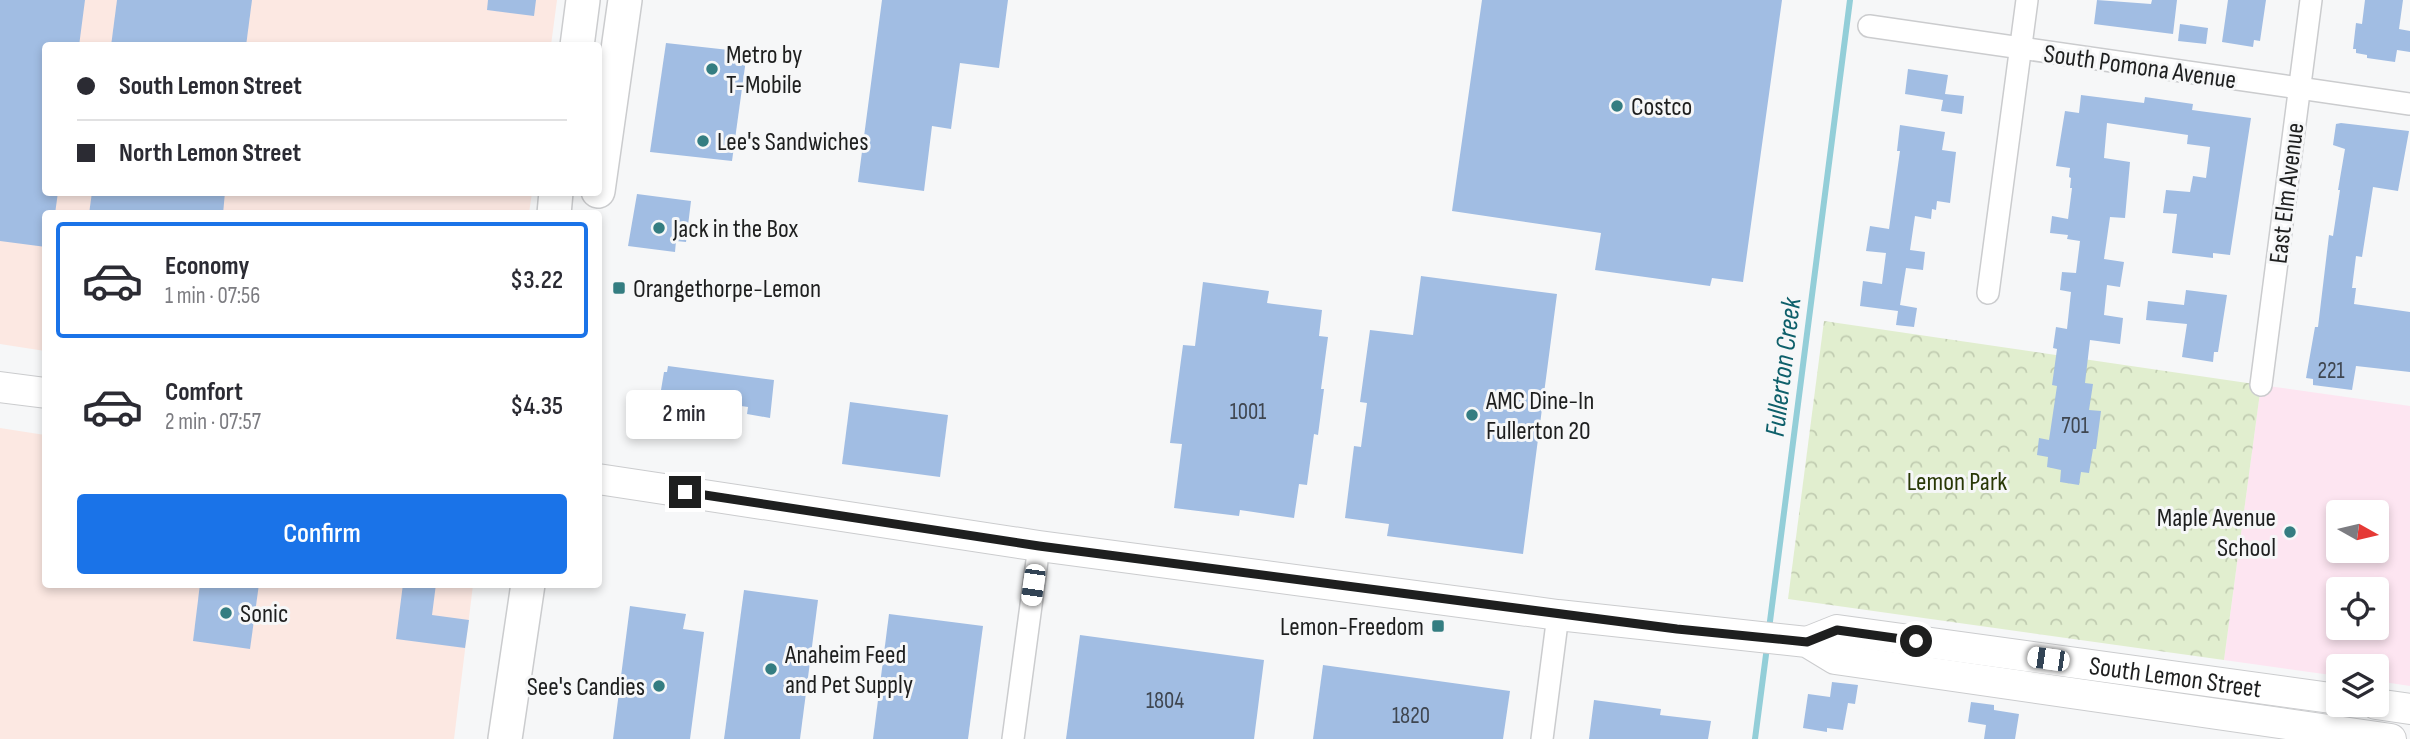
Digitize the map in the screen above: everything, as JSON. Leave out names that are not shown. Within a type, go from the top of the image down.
[{"type":"main road","points":[[577,42],[583,0]]},
{"type":"main road","points":[[602,164],[625,0]]},
{"type":"main road","points":[[505,739],[527,588]]},
{"type":"street","points":[[1989,293],[2027,0]]},
{"type":"street","name":"East Elm Avenue","points":[[2262,385],[2311,0]]},
{"type":"street","name":"South Pomona Avenue","points":[[1869,26],[2410,104]]},
{"type":"street","points":[[0,387],[42,392]]},
{"type":"street","name":"South Lemon Street","points":[[602,480],[1039,546],[1558,615],[1797,641],[1837,630],[2326,697]]},
{"type":"street","points":[[1013,739],[1039,546]]},
{"type":"street","points":[[1542,739],[1558,615]]},
{"type":"street","name":"South Lemon Street","points":[[1797,641],[1835,659],[2390,739]]},
{"type":"street","points":[[2389,706],[2410,709]]},
{"type":"shaded area","points":[[0,0],[557,0],[551,42],[42,42],[42,196],[532,196],[529,210],[42,210],[42,351],[0,344]]},
{"type":"shaded area","name":"Maple Avenue School","points":[[2261,385],[2410,406],[2410,686],[2389,683],[2389,654],[2326,654],[2326,674],[2224,660]]},
{"type":"shaded area","points":[[0,428],[42,435],[42,588],[473,588],[454,739],[0,739]]},
{"type":"green space","name":"Lemon Park","points":[[1824,321],[2261,385],[2224,660],[1788,599]]},
{"type":"building","points":[[0,0],[85,0],[80,42],[42,42],[42,196],[57,196],[56,210],[42,210],[42,246],[0,241]]},
{"type":"building","points":[[117,0],[252,0],[247,42],[112,42]]},
{"type":"building","points":[[488,0],[536,0],[534,16],[487,10]]},
{"type":"building","points":[[882,0],[1008,0],[999,68],[960,63],[951,129],[932,126],[924,191],[858,182]]},
{"type":"building","name":"Costco","points":[[1482,0],[1782,0],[1743,282],[1712,278],[1710,286],[1595,270],[1601,233],[1452,211]]},
{"type":"building","points":[[2097,0],[2151,4],[2152,0],[2177,0],[2173,34],[2094,24]]},
{"type":"building","points":[[2228,0],[2266,0],[2260,41],[2254,40],[2253,47],[2222,42]]},
{"type":"building","points":[[2365,0],[2403,0],[2399,29],[2410,31],[2410,52],[2397,50],[2395,62],[2367,58],[2367,55],[2356,53],[2356,49],[2353,49],[2356,23],[2362,24]]},
{"type":"building","points":[[2180,24],[2208,28],[2206,44],[2178,41]]},
{"type":"building","points":[[666,43],[747,52],[732,161],[650,152]]},
{"type":"building","points":[[1908,69],[1948,75],[1945,94],[1964,96],[1962,114],[1941,111],[1943,100],[1905,94]]},
{"type":"building","points":[[2081,95],[2144,103],[2145,97],[2193,104],[2192,110],[2251,118],[2230,255],[2213,253],[2213,258],[2172,253],[2177,214],[2163,213],[2166,190],[2190,192],[2193,176],[2206,178],[2210,147],[2187,144],[2188,135],[2107,123],[2104,158],[2130,162],[2125,218],[2110,217],[2104,259],[2124,262],[2120,287],[2107,285],[2104,315],[2123,318],[2120,344],[2090,340],[2085,383],[2093,384],[2089,410],[2101,411],[2096,449],[2093,449],[2089,473],[2081,472],[2079,485],[2060,482],[2061,470],[2047,467],[2048,457],[2037,455],[2039,438],[2049,440],[2057,386],[2052,385],[2057,349],[2053,348],[2056,327],[2067,329],[2071,292],[2060,290],[2062,272],[2076,273],[2080,241],[2067,239],[2068,235],[2050,233],[2052,216],[2068,219],[2072,188],[2070,168],[2056,166],[2065,111],[2079,113]]},
{"type":"building","points":[[2336,124],[2409,131],[2398,191],[2373,187],[2362,257],[2356,256],[2352,288],[2356,288],[2354,304],[2410,312],[2410,372],[2356,366],[2352,390],[2313,385],[2313,379],[2306,378],[2315,327],[2318,327],[2329,235],[2333,236],[2340,190],[2345,149],[2333,145]]},
{"type":"building","points":[[1900,125],[1945,132],[1942,150],[1956,152],[1950,203],[1937,201],[1936,210],[1932,209],[1931,219],[1915,216],[1910,250],[1925,252],[1923,270],[1906,268],[1900,305],[1917,308],[1914,327],[1896,325],[1898,311],[1860,306],[1863,281],[1882,284],[1886,253],[1866,251],[1870,226],[1889,229],[1900,151],[1897,151]]},
{"type":"building","name":"Jack in the Box","points":[[637,194],[691,201],[686,242],[676,241],[675,252],[628,246]]},
{"type":"building","points":[[91,196],[225,196],[223,210],[90,210]]},
{"type":"building","name":"AMC Dine-In Fullerton 20","points":[[1421,276],[1557,294],[1523,554],[1387,536],[1389,524],[1345,518],[1354,446],[1361,447],[1367,403],[1360,402],[1370,330],[1413,335]]},
{"type":"building","points":[[1203,282],[1269,291],[1267,303],[1322,310],[1319,336],[1328,337],[1318,435],[1314,434],[1307,485],[1299,484],[1294,518],[1240,510],[1239,516],[1174,508],[1182,444],[1170,443],[1183,345],[1195,346]]},
{"type":"building","points":[[2186,290],[2227,295],[2218,352],[2214,352],[2213,362],[2182,357],[2187,324],[2146,320],[2148,301],[2184,305]]},
{"type":"building","points":[[668,366],[774,380],[770,418],[747,414],[748,407],[713,402],[713,406],[673,401],[674,397],[660,396],[664,372],[667,372]]},
{"type":"building","points":[[850,402],[948,415],[940,477],[842,464]]},
{"type":"building","name":"Sonic","points":[[200,588],[258,588],[250,649],[193,641]]},
{"type":"building","points":[[402,588],[435,588],[432,615],[469,620],[465,648],[396,639]]},
{"type":"building","name":"Anaheim Feed and Pet Supply","points":[[744,590],[818,600],[800,739],[724,739]]},
{"type":"building","name":"See's Candies","points":[[630,606],[686,614],[683,629],[704,632],[690,739],[613,739]]},
{"type":"building","points":[[889,614],[983,626],[968,739],[873,739]]},
{"type":"building","points":[[1080,635],[1264,660],[1254,739],[1066,739]]},
{"type":"building","points":[[1323,665],[1510,691],[1503,739],[1313,739]]},
{"type":"building","points":[[1832,682],[1858,685],[1855,704],[1848,703],[1843,730],[1827,728],[1827,732],[1803,728],[1808,694],[1830,697]]},
{"type":"building","points":[[1594,700],[1661,709],[1660,715],[1711,721],[1708,739],[1589,739]]},
{"type":"building","points":[[1971,702],[1994,705],[1994,710],[2019,714],[2015,739],[1984,739],[1986,725],[1968,722]]},
{"type":"waterway","name":"Fullerton Creek","points":[[1769,629],[1850,0]]},
{"type":"waterway","name":"Fullerton Creek","points":[[1755,739],[1767,647]]},
{"type":"place","name":"Metro by T-Mobile","points":[[712,69]]},
{"type":"place","name":"Costco","points":[[1617,106]]},
{"type":"place","name":"Lee's Sandwiches","points":[[703,141]]},
{"type":"place","name":"Jack in the Box","points":[[659,228]]},
{"type":"place","name":"Orangethorpe-Lemon","points":[[619,288]]},
{"type":"place","name":"AMC Dine-In Fullerton 20","points":[[1472,415]]},
{"type":"place","name":"Maple Avenue School","points":[[2290,532]]},
{"type":"place","name":"Sonic","points":[[226,613]]},
{"type":"place","name":"Lemon-Freedom","points":[[1438,626]]},
{"type":"place","name":"Anaheim Feed and Pet Supply","points":[[771,669]]},
{"type":"place","name":"See's Candies","points":[[659,686]]},
{"type":"route","points":[[685,492],[1039,546],[1677,629],[1807,642],[1837,630],[1916,641]]}]
